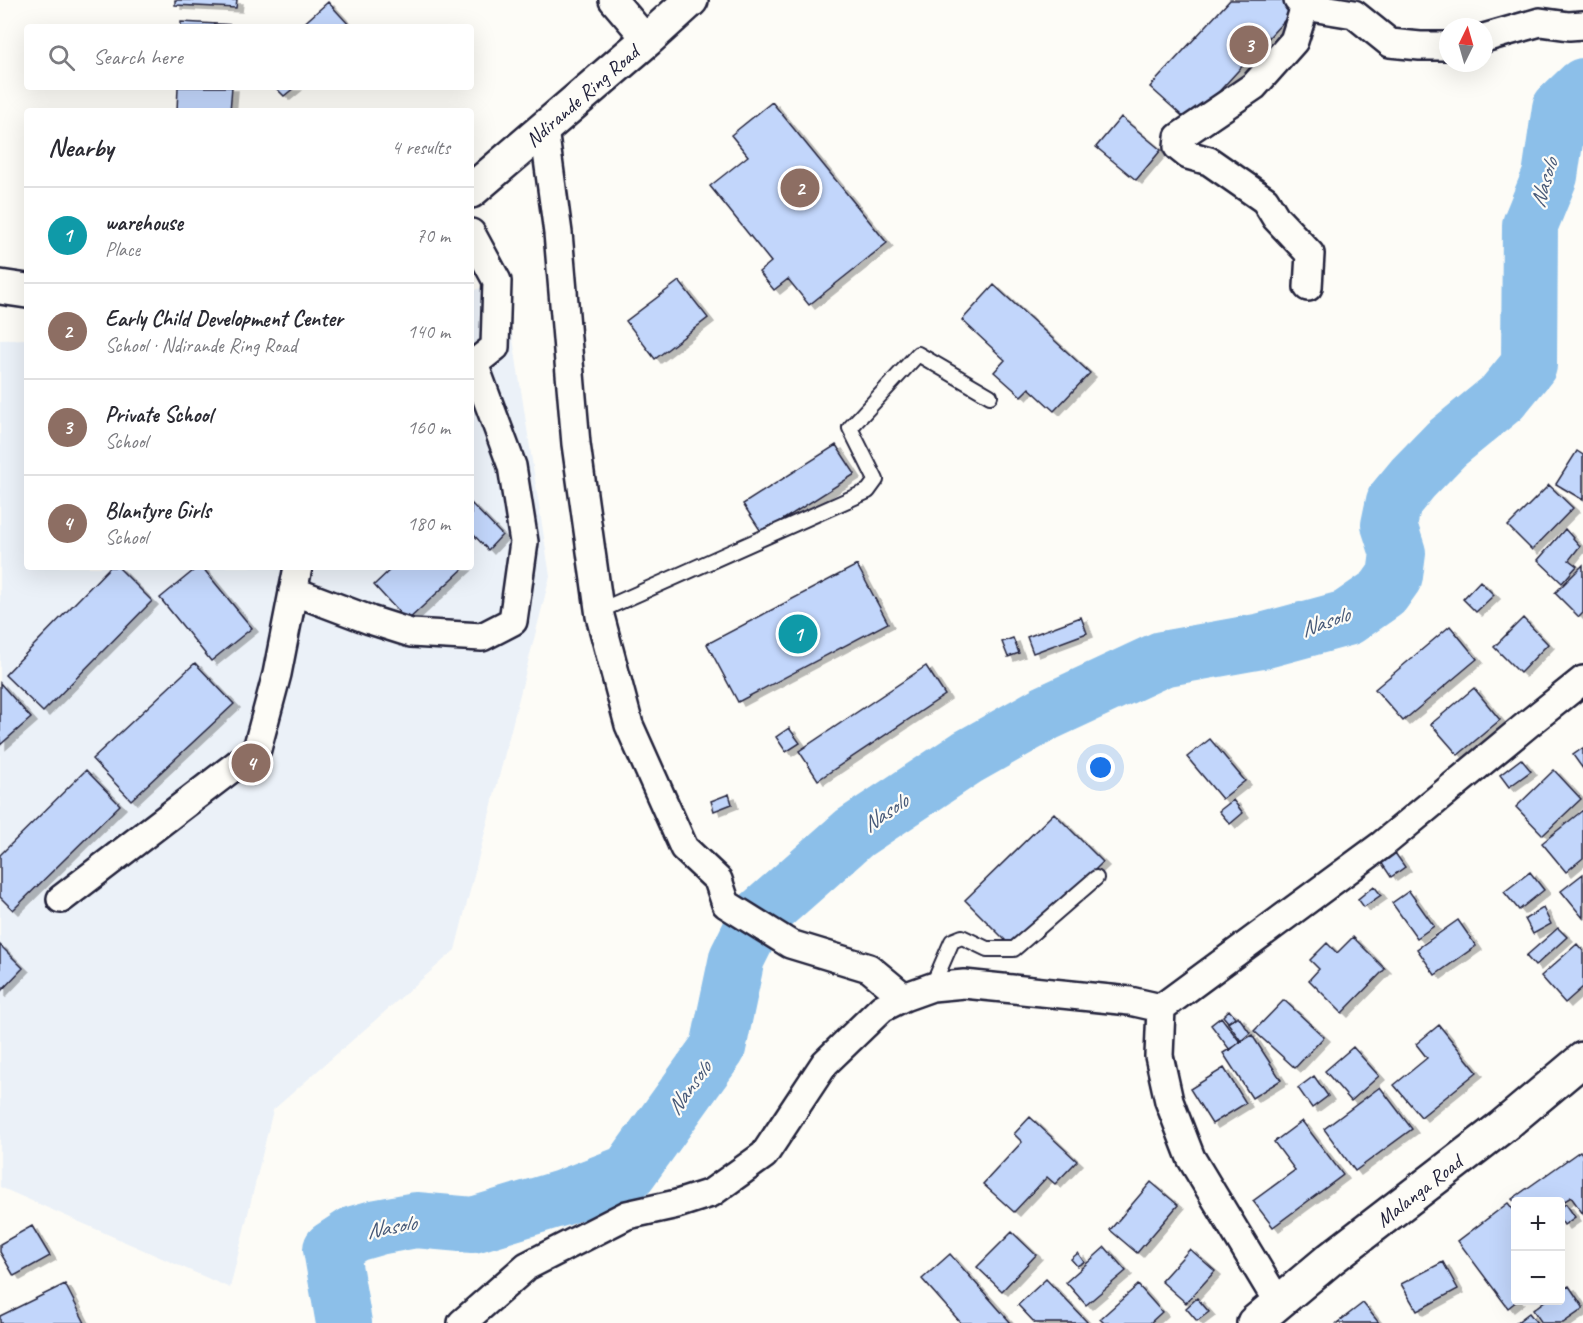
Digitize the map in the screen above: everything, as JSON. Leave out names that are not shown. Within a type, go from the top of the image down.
[{"type":"street","points":[[612,0],[647,40]]},
{"type":"street","name":"Ndirande Ring Road","points":[[474,188],[691,0]]},
{"type":"street","points":[[1308,287],[1310,254],[1276,218],[1265,200],[1209,161],[1188,155],[1178,147],[1179,137],[1261,79],[1294,41],[1301,3],[1354,14],[1390,43],[1439,46]]},
{"type":"street","points":[[1493,35],[1540,22],[1569,26],[1583,25]]},
{"type":"street","points":[[544,129],[558,233],[576,444],[599,611],[629,725],[684,848],[718,880],[726,903],[790,944],[869,968],[904,997]]},
{"type":"street","points":[[474,239],[496,281],[495,347],[474,364]]},
{"type":"street","points":[[0,287],[24,291]]},
{"type":"street","points":[[62,899],[257,749],[277,674],[296,579],[370,620],[411,633],[482,637],[513,621],[524,542],[512,466],[474,368]]},
{"type":"street","points":[[462,1323],[527,1266],[627,1215],[677,1204],[711,1193],[764,1155],[825,1063],[882,1008],[904,997],[932,987],[964,984],[1130,1001],[1161,1008],[1383,844],[1583,680]]},
{"type":"street","points":[[1161,1008],[1159,1056],[1169,1101],[1191,1158],[1267,1313]]},
{"type":"street","name":"Malanga Road","points":[[1267,1313],[1329,1260],[1484,1140],[1583,1059]]},
{"type":"lane","points":[[599,611],[868,490],[876,480],[850,428],[918,354],[990,396]]},
{"type":"lane","points":[[932,987],[952,941],[963,937],[987,949],[1014,949],[1096,878]]},
{"type":"shaded area","points":[[504,281],[550,576],[455,950],[273,1110],[230,1288],[0,1187],[0,340],[24,339],[24,570],[474,570],[474,290]]},
{"type":"building","points":[[175,0],[237,0],[236,8],[175,5]]},
{"type":"building","points":[[1230,0],[1287,0],[1296,8],[1190,123],[1150,87]]},
{"type":"building","points":[[328,2],[348,24],[303,24]]},
{"type":"building","points":[[181,22],[217,24],[181,24]]},
{"type":"building","points":[[178,90],[232,90],[230,108],[177,108]]},
{"type":"building","points":[[278,90],[291,90],[284,96]]},
{"type":"building","points":[[772,102],[887,243],[809,305],[788,279],[774,290],[759,272],[771,262],[710,186],[748,156],[731,135]]},
{"type":"building","points":[[1121,117],[1161,150],[1136,180],[1096,147]]},
{"type":"building","points":[[679,281],[708,318],[655,359],[626,321]]},
{"type":"building","points":[[994,285],[1090,373],[1054,411],[1029,388],[1021,396],[994,372],[1005,360],[962,320]]},
{"type":"building","points":[[836,445],[855,474],[762,533],[743,504]]},
{"type":"building","points":[[1577,451],[1583,455],[1583,500],[1556,484]]},
{"type":"building","points":[[1549,485],[1573,508],[1532,550],[1508,526]]},
{"type":"building","points":[[474,506],[502,535],[488,550],[474,535]]},
{"type":"building","points":[[1565,529],[1580,546],[1569,560],[1577,566],[1562,583],[1538,560]]},
{"type":"building","points":[[857,565],[888,623],[738,702],[707,644]]},
{"type":"building","points":[[1583,565],[1583,613],[1579,617],[1555,593]]},
{"type":"building","points":[[107,570],[121,570],[152,601],[43,712],[5,675]]},
{"type":"building","points":[[194,570],[204,570],[252,628],[211,661],[160,598]]},
{"type":"building","points":[[390,570],[462,570],[407,621],[374,585]]},
{"type":"building","points":[[1480,581],[1494,595],[1476,612],[1463,599]]},
{"type":"building","points":[[1081,617],[1087,633],[1033,653],[1027,637]]},
{"type":"building","points":[[1523,618],[1548,644],[1520,673],[1494,647]]},
{"type":"building","points":[[1450,626],[1477,659],[1403,721],[1375,689]]},
{"type":"building","points":[[1013,638],[1019,653],[1008,657],[1002,642]]},
{"type":"building","points":[[195,663],[234,704],[131,800],[92,759]]},
{"type":"building","points":[[926,666],[945,695],[818,780],[799,751]]},
{"type":"building","points":[[0,683],[31,718],[0,745]]},
{"type":"building","points":[[1474,688],[1500,720],[1458,755],[1431,724]]},
{"type":"building","points":[[789,728],[800,743],[786,752],[776,737]]},
{"type":"building","points":[[1210,739],[1245,781],[1222,799],[1187,757]]},
{"type":"building","points":[[1583,748],[1583,769],[1573,755]]},
{"type":"building","points":[[1521,759],[1531,771],[1509,787],[1500,775]]},
{"type":"building","points":[[86,770],[120,805],[13,910],[0,897],[0,855]]},
{"type":"building","points":[[1554,770],[1581,799],[1543,835],[1516,807]]},
{"type":"building","points":[[729,794],[732,804],[714,811],[711,801]]},
{"type":"building","points":[[1233,800],[1243,813],[1230,824],[1219,811]]},
{"type":"building","points":[[1583,810],[1583,858],[1566,872],[1542,843]]},
{"type":"building","points":[[1054,813],[1103,862],[1014,949],[965,900]]},
{"type":"building","points":[[1395,853],[1405,867],[1391,877],[1381,862]]},
{"type":"building","points":[[1530,872],[1544,890],[1519,910],[1504,892]]},
{"type":"building","points":[[1583,874],[1583,918],[1561,891]]},
{"type":"building","points":[[1374,886],[1381,895],[1364,907],[1358,899]]},
{"type":"building","points":[[1409,891],[1434,926],[1417,938],[1392,903]]},
{"type":"building","points":[[1543,908],[1551,924],[1533,934],[1525,919]]},
{"type":"building","points":[[1458,920],[1476,946],[1435,975],[1417,949]]},
{"type":"building","points":[[1558,928],[1567,937],[1535,966],[1526,956]]},
{"type":"building","points":[[1353,937],[1385,969],[1342,1013],[1309,980],[1319,969],[1310,960],[1327,943],[1337,953]]},
{"type":"building","points":[[1577,944],[1583,951],[1583,987],[1565,1003],[1541,976]]},
{"type":"building","points":[[0,945],[23,968],[0,992]]},
{"type":"building","points":[[1284,1000],[1324,1037],[1295,1068],[1254,1031]]},
{"type":"building","points":[[1229,1010],[1235,1017],[1228,1022],[1223,1016]]},
{"type":"building","points":[[1238,1016],[1250,1033],[1241,1041],[1228,1023]]},
{"type":"building","points":[[1221,1017],[1240,1042],[1230,1050],[1211,1025]]},
{"type":"building","points":[[1439,1025],[1477,1072],[1421,1117],[1394,1085],[1427,1058],[1416,1044]]},
{"type":"building","points":[[1252,1035],[1281,1080],[1252,1098],[1223,1053]]},
{"type":"building","points":[[1353,1047],[1379,1076],[1351,1101],[1325,1071]]},
{"type":"building","points":[[1224,1068],[1246,1103],[1212,1124],[1190,1089]]},
{"type":"building","points":[[1314,1076],[1328,1096],[1312,1108],[1298,1088]]},
{"type":"building","points":[[1380,1087],[1412,1129],[1355,1171],[1324,1129]]},
{"type":"building","points":[[1030,1117],[1077,1161],[1055,1184],[1047,1177],[1014,1212],[983,1184],[1022,1142],[1014,1134]]},
{"type":"building","points":[[1302,1121],[1343,1175],[1273,1227],[1253,1201],[1295,1170],[1274,1142]]},
{"type":"building","points":[[1580,1151],[1583,1155],[1583,1214],[1571,1197],[1565,1201],[1565,1197],[1515,1197]]},
{"type":"building","points":[[1151,1182],[1178,1205],[1137,1253],[1110,1230]]},
{"type":"building","points":[[1508,1203],[1511,1207],[1512,1305],[1508,1308],[1458,1241]]},
{"type":"building","points":[[1565,1205],[1575,1217],[1565,1224]]},
{"type":"building","points":[[32,1226],[50,1256],[14,1276],[0,1252],[0,1244]]},
{"type":"building","points":[[1012,1232],[1036,1255],[1002,1291],[977,1267]]},
{"type":"building","points":[[1105,1247],[1126,1271],[1086,1305],[1066,1282]]},
{"type":"building","points":[[1190,1249],[1215,1271],[1186,1303],[1161,1281]]},
{"type":"building","points":[[1078,1253],[1084,1262],[1077,1266],[1071,1259]]},
{"type":"building","points":[[950,1254],[1011,1323],[961,1323],[922,1279]]},
{"type":"building","points":[[1443,1262],[1458,1289],[1417,1311],[1401,1284]]},
{"type":"building","points":[[1046,1279],[1088,1323],[1035,1323],[1018,1305]]},
{"type":"building","points":[[65,1284],[85,1323],[0,1323],[0,1316]]},
{"type":"building","points":[[1138,1285],[1162,1312],[1150,1323],[1104,1323],[1100,1319]]},
{"type":"building","points":[[1569,1286],[1583,1309],[1563,1323],[1542,1323],[1533,1310],[1540,1305],[1565,1305],[1565,1288]]},
{"type":"building","points":[[1197,1298],[1209,1312],[1197,1321],[1186,1308]]},
{"type":"building","points":[[1363,1303],[1379,1323],[1337,1323]]},
{"type":"building","points":[[1529,1313],[1537,1323],[1516,1323]]},
{"type":"waterway","name":"Nasolo","points":[[759,917],[854,833],[968,757],[1046,713],[1162,659],[1262,641],[1347,618],[1383,593],[1395,576],[1398,553],[1389,525],[1394,501],[1446,444],[1502,398],[1529,365],[1530,225],[1550,176],[1560,108],[1583,86]]},
{"type":"waterway","name":"Nansolo","points":[[344,1323],[331,1249],[354,1234],[416,1220],[473,1225],[562,1198],[629,1172],[718,1048],[737,958],[752,928]]},
{"type":"place","name":"Private School","points":[[1249,45]]},
{"type":"place","name":"Early Child Development Center","points":[[800,188]]},
{"type":"place","name":"warehouse","points":[[798,634]]},
{"type":"place","name":"Blantyre Girls","points":[[251,763]]}]
